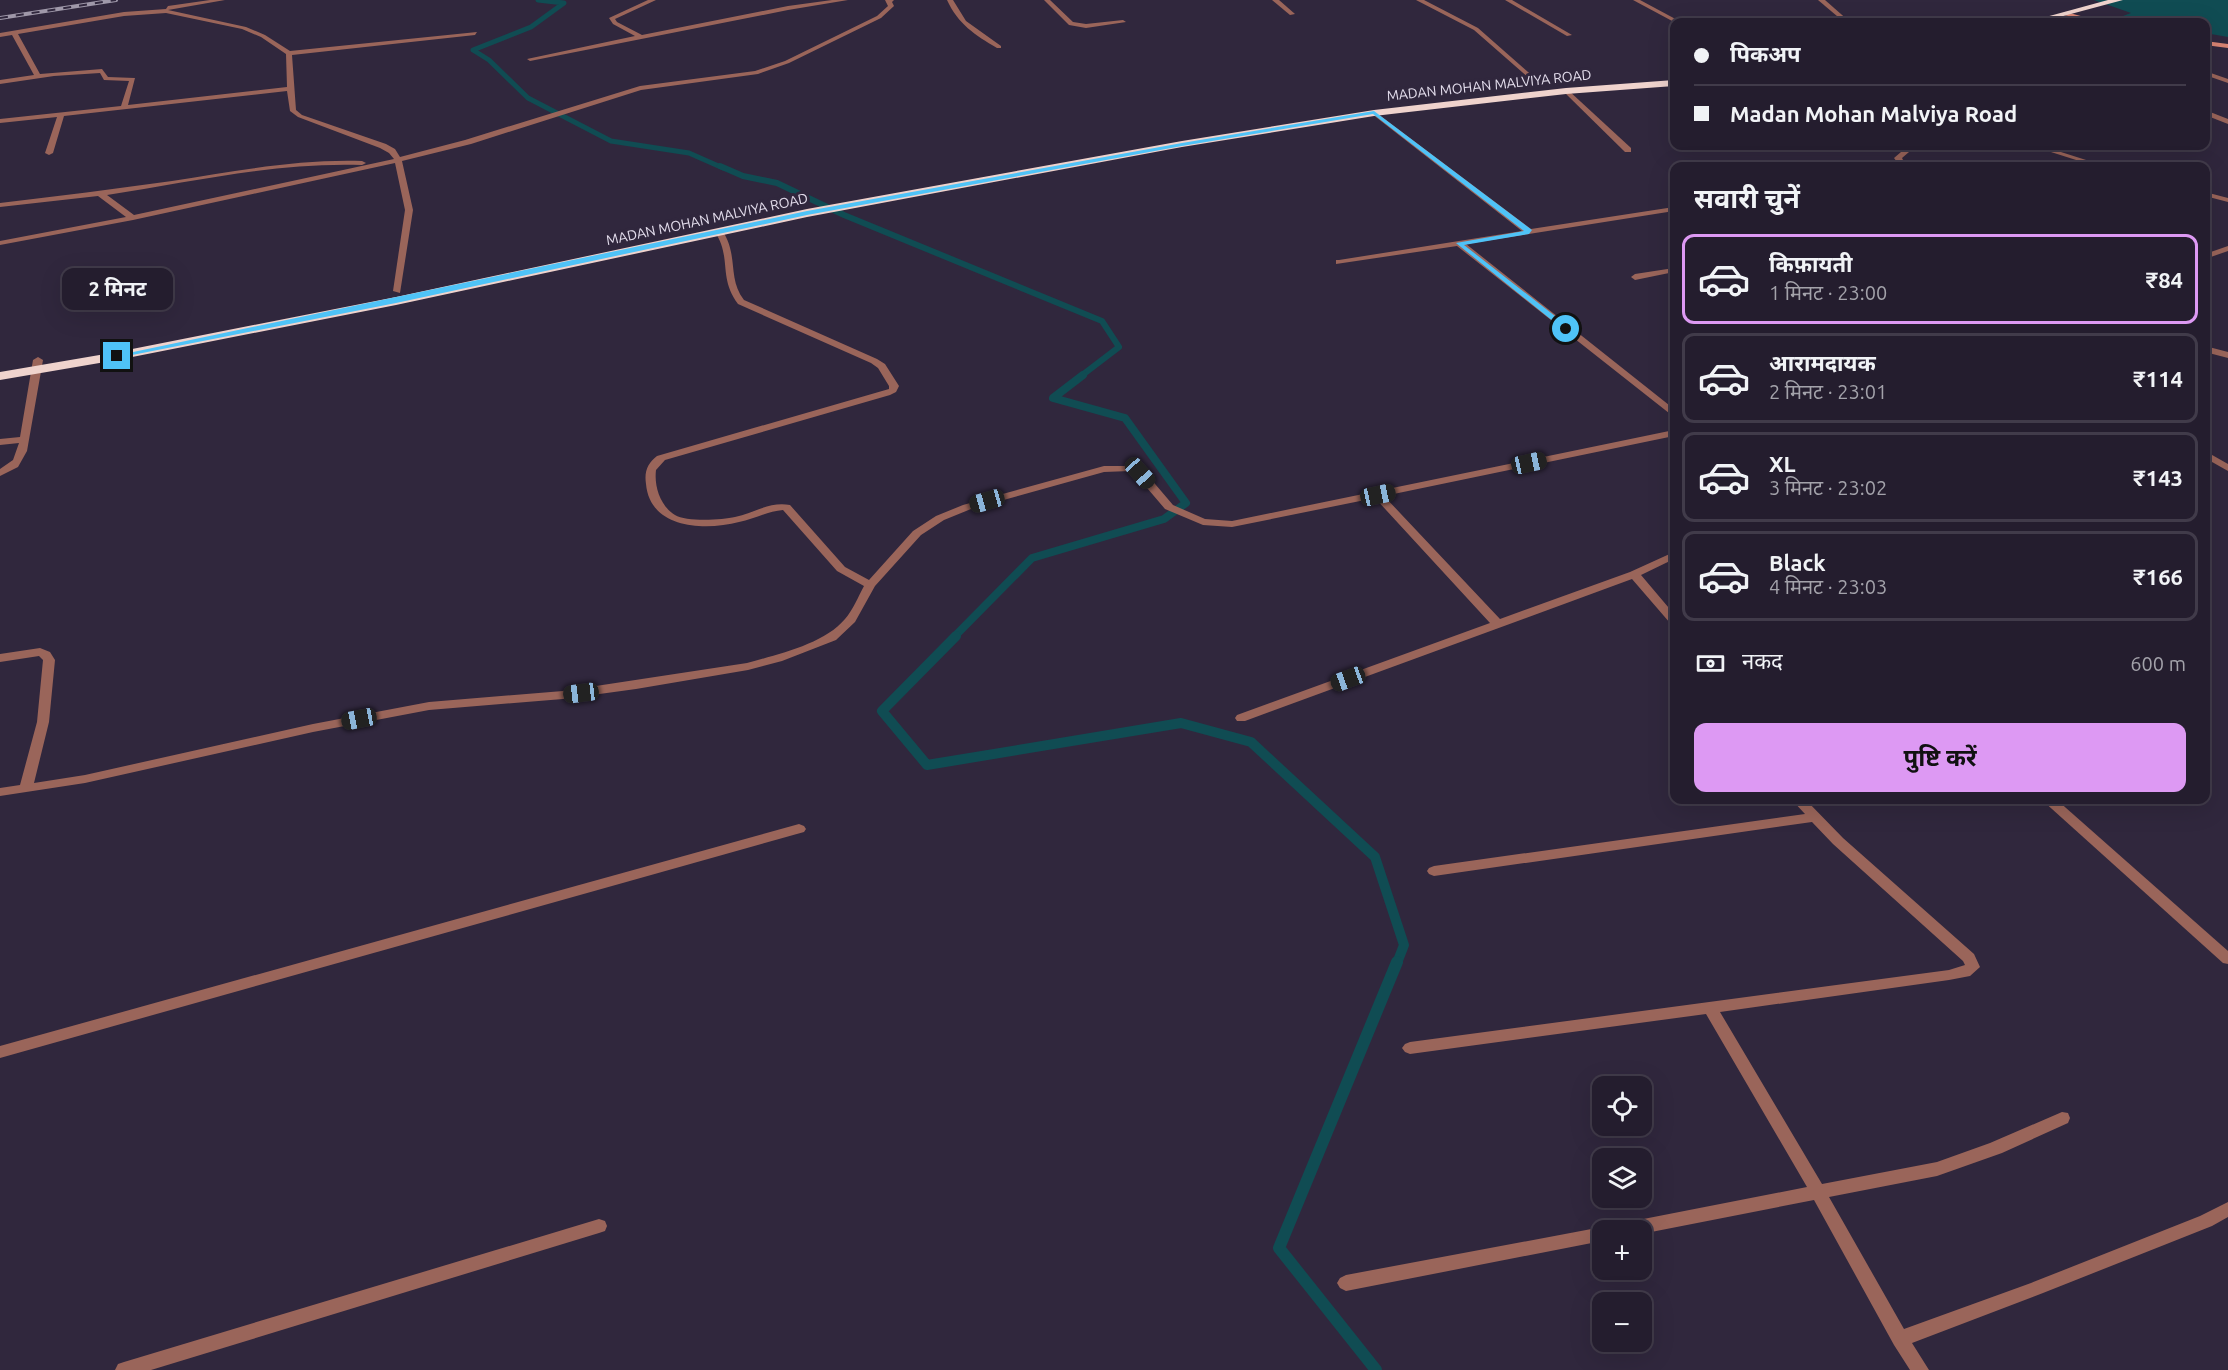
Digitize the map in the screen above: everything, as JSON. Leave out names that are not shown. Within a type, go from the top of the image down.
[{"type":"highway","points":[[2059,18],[2119,0]]},
{"type":"highway","name":"MADAN MOHAN MALVIYA ROAD","points":[[0,366],[117,356],[384,303],[719,232],[868,195],[1357,107],[1540,86],[1670,77]]},
{"type":"highway","name":"MADAN MOHAN MALVIYA ROAD","points":[[0,376],[38,364],[804,211],[1374,112],[1566,91],[1670,83]]},
{"type":"street","points":[[0,35],[222,0]]},
{"type":"street","points":[[641,37],[615,23],[612,18],[653,0]]},
{"type":"street","points":[[530,59],[788,8],[845,0]]},
{"type":"street","points":[[0,243],[133,218],[398,160],[468,142],[640,88],[756,73],[787,62],[879,18],[891,6],[889,0]]},
{"type":"street","points":[[950,0],[956,17],[973,32],[999,46]]},
{"type":"street","points":[[1047,0],[1071,24],[1086,26],[1123,22]]},
{"type":"street","points":[[1275,0],[1292,14]]},
{"type":"street","points":[[1419,0],[1476,29],[1540,86]]},
{"type":"street","points":[[1508,0],[1569,35]]},
{"type":"street","points":[[1636,0],[1670,18]]},
{"type":"street","points":[[1821,0],[1842,18]]},
{"type":"street","points":[[149,11],[166,11],[244,28],[263,36],[289,53],[475,33]]},
{"type":"street","points":[[14,33],[38,76]]},
{"type":"street","points":[[2210,44],[2228,46]]},
{"type":"street","points":[[289,53],[292,67],[293,111],[300,116],[382,146],[392,151],[398,160],[409,210],[397,291]]},
{"type":"street","points":[[0,82],[98,70],[104,72],[106,79],[131,77],[133,79],[124,107]]},
{"type":"street","points":[[2210,75],[2228,81]]},
{"type":"street","points":[[0,121],[291,89]]},
{"type":"street","points":[[1566,91],[1628,150]]},
{"type":"street","points":[[1374,112],[1529,232]]},
{"type":"street","points":[[49,153],[61,114]]},
{"type":"street","points":[[2210,114],[2228,122]]},
{"type":"street","points":[[1900,162],[1898,159],[1908,150]]},
{"type":"street","points":[[2049,150],[2088,162]]},
{"type":"street","points":[[0,205],[100,194],[302,165],[332,162],[378,164]]},
{"type":"street","points":[[100,194],[133,218]]},
{"type":"street","points":[[2210,195],[2228,200]]},
{"type":"street","points":[[1339,262],[1670,210]]},
{"type":"street","points":[[719,232],[729,247],[728,280],[734,294],[741,302],[874,361],[882,366],[894,386],[893,390],[661,458],[652,464],[650,472],[652,492],[671,517],[684,521],[732,521],[770,509],[786,507],[841,569],[870,585]]},
{"type":"street","points":[[1459,243],[1670,411]]},
{"type":"street","points":[[2210,255],[2228,248]]},
{"type":"street","points":[[1635,277],[1670,271]]},
{"type":"street","points":[[2210,350],[2228,355]]},
{"type":"street","points":[[0,473],[11,468],[18,461],[25,439],[38,364]]},
{"type":"street","points":[[0,792],[85,779],[278,735],[429,706],[563,695],[636,685],[748,666],[778,658],[832,638],[851,620],[870,585],[917,533],[940,518],[967,507],[1104,469],[1132,468],[1140,473],[1169,507],[1203,522],[1232,524],[1670,434]]},
{"type":"street","points":[[0,442],[25,439]]},
{"type":"street","points":[[2210,457],[2228,468]]},
{"type":"street","points":[[1378,495],[1498,624]]},
{"type":"street","points":[[1241,718],[1634,574],[1670,557]]},
{"type":"street","points":[[1634,574],[1670,616]]},
{"type":"street","points":[[0,657],[40,652],[46,654],[49,660],[43,722],[26,788]]},
{"type":"street","points":[[1410,1048],[1949,975],[1965,972],[1973,967],[1970,958],[1814,818],[1802,804]]},
{"type":"street","points":[[2054,804],[2228,959]]},
{"type":"street","points":[[1434,871],[1814,818]]},
{"type":"street","points":[[0,1052],[799,829]]},
{"type":"street","points":[[1708,1006],[1920,1370]]},
{"type":"street","points":[[1652,1224],[1937,1169],[1996,1148],[2062,1118]]},
{"type":"street","points":[[1900,1339],[2206,1221],[2228,1209]]},
{"type":"street","points":[[124,1370],[599,1226]]},
{"type":"street","points":[[1346,1283],[1592,1236]]},
{"type":"shaded area","points":[[2094,0],[2228,0],[2228,37],[2210,34],[2210,18],[2123,16],[2131,13]]},
{"type":"waterway","points":[[538,0],[564,3],[531,27],[473,50],[489,60],[528,98],[611,141],[689,153],[723,168]]},
{"type":"waterway","points":[[720,166],[743,176],[777,183],[844,215],[1102,321],[1119,347],[1081,376]]},
{"type":"waterway","points":[[954,637],[1032,558],[1164,519],[1186,503],[1125,418],[1053,398],[1083,375]]},
{"type":"waterway","points":[[956,636],[882,711],[927,765],[1181,723],[1251,742],[1375,857],[1404,945],[1397,963]]},
{"type":"waterway","points":[[1376,1370],[1279,1248],[1397,962]]},
{"type":"railway","points":[[0,18],[116,0]]},
{"type":"route","points":[[117,356],[396,301],[807,213],[1182,144],[1374,112],[1529,232],[1459,243],[1566,329]]}]
